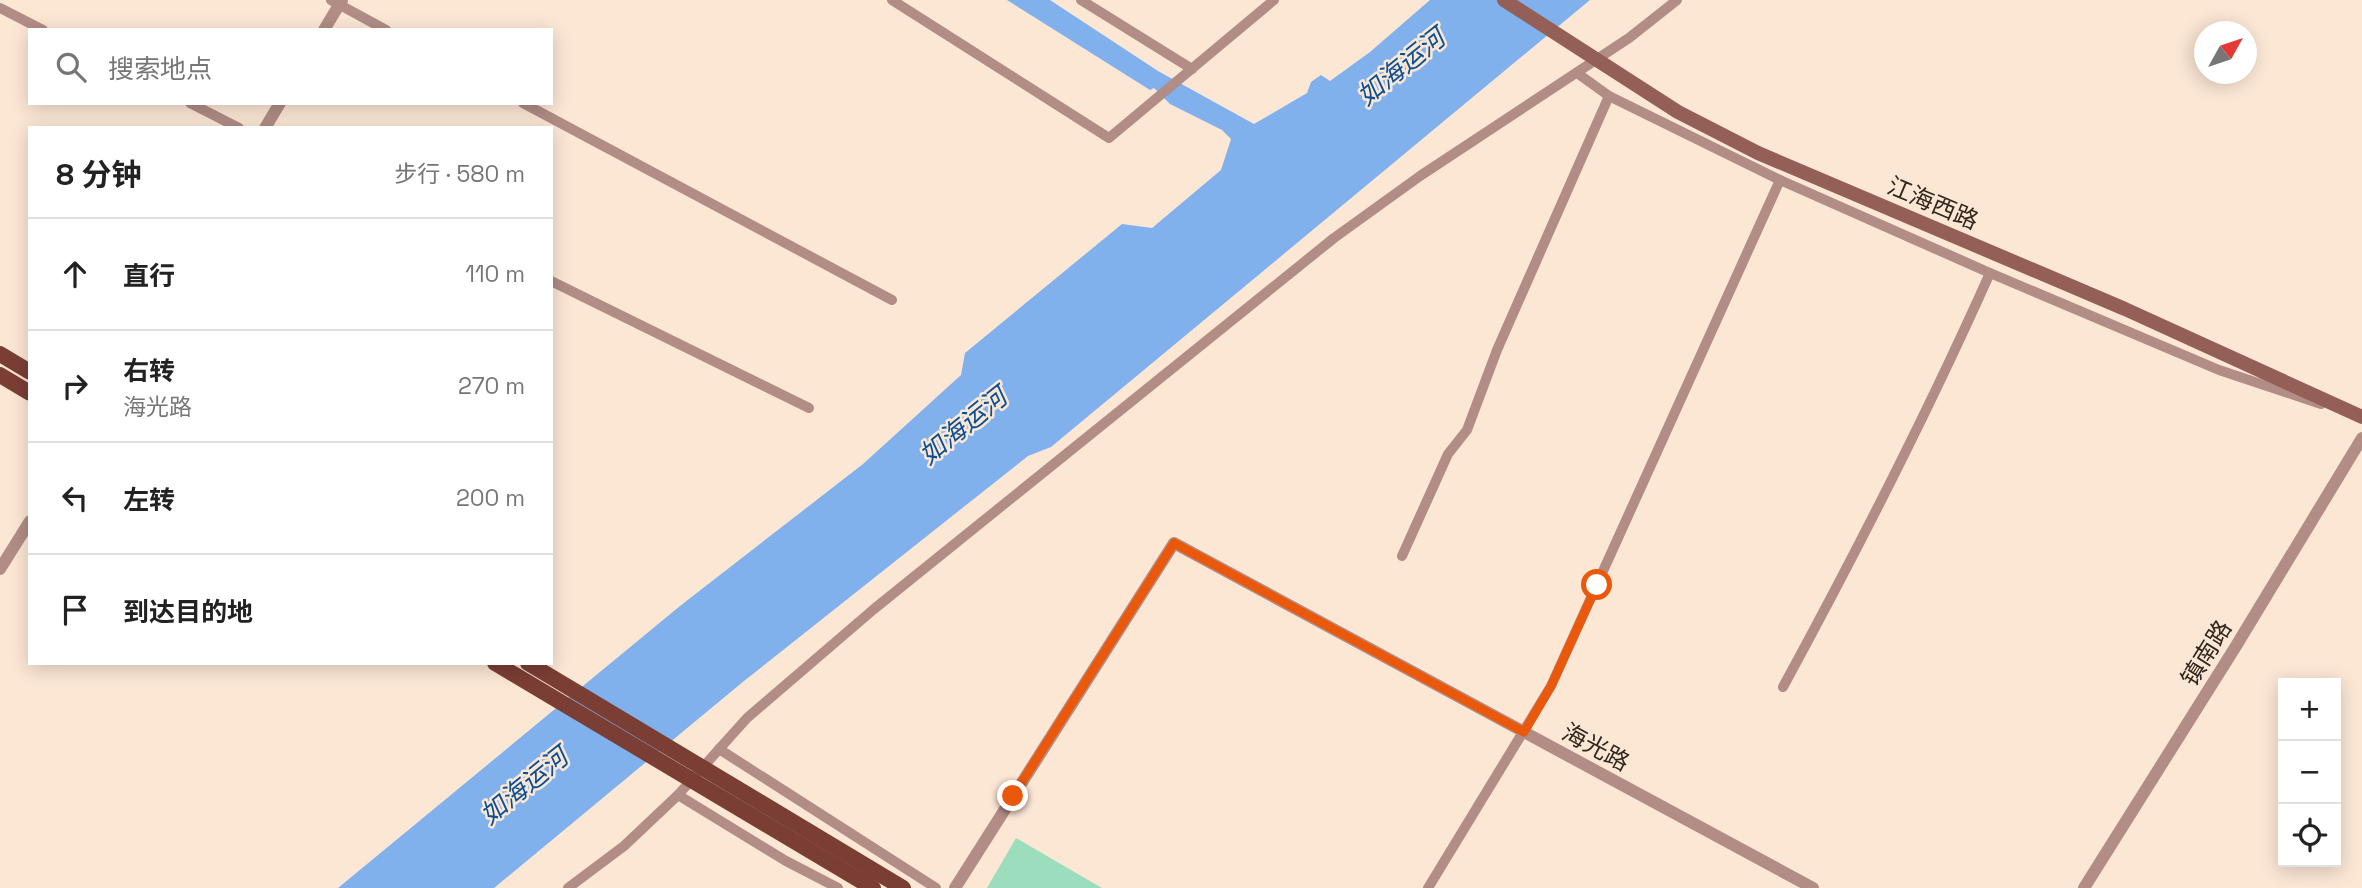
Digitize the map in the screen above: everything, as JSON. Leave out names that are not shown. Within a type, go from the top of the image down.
[{"type":"main road","name":"江海西路","points":[[1504,0],[1678,112],[1758,153],[2125,309],[2362,418]]},
{"type":"main road","points":[[0,354],[28,371]]},
{"type":"main road","points":[[0,375],[28,392]]},
{"type":"main road","points":[[498,665],[873,888]]},
{"type":"main road","points":[[531,665],[903,888]]},
{"type":"street","points":[[892,0],[1109,138],[1274,0]]},
{"type":"street","points":[[1082,0],[1192,69]]},
{"type":"street","points":[[568,888],[624,846],[678,795],[747,718],[874,609],[1334,238],[1420,176],[1629,38],[1677,0]]},
{"type":"street","points":[[325,28],[338,2],[383,28]]},
{"type":"street","points":[[0,8],[39,28]]},
{"type":"street","points":[[1577,73],[1609,96],[1780,180],[1990,273],[2219,370],[2362,418]]},
{"type":"street","points":[[1402,556],[1448,454],[1466,430],[1497,350],[1609,96]]},
{"type":"street","points":[[194,105],[235,126]]},
{"type":"street","points":[[266,126],[279,105]]},
{"type":"street","points":[[527,105],[892,300]]},
{"type":"street","points":[[1428,888],[1551,686],[1780,180]]},
{"type":"street","points":[[1783,687],[1922,421],[1990,273]]},
{"type":"street","points":[[553,282],[809,408]]},
{"type":"street","name":"镇南路","points":[[2084,888],[2236,646],[2362,438]]},
{"type":"street","points":[[0,569],[28,524]]},
{"type":"street","name":"海光路","points":[[955,888],[1174,543],[1813,888]]},
{"type":"street","points":[[719,749],[936,888]]},
{"type":"street","points":[[678,795],[838,888]]},
{"type":"green space","points":[[1016,838],[1102,888],[987,888]]},
{"type":"water","name":"如海运河","points":[[1007,0],[1050,0],[1158,71],[1254,124],[1307,93],[1311,82],[1321,75],[1330,81],[1370,52],[1430,0],[1590,0],[1051,447],[1028,456],[744,681],[494,888],[338,888],[680,606],[863,464],[961,375],[965,353],[1122,224],[1152,228],[1221,170],[1231,139],[1222,130],[1170,104],[1154,88],[1150,90]]},
{"type":"route","points":[[1013,796],[1174,543],[1524,732],[1551,686],[1597,585]]}]
